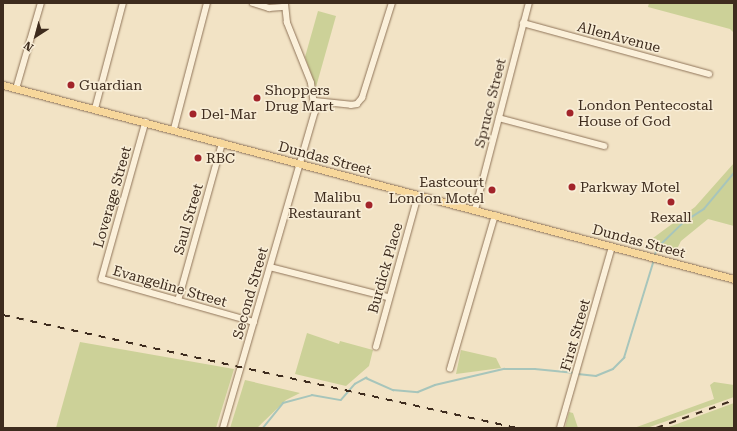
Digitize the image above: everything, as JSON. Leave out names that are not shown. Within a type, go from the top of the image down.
[{"type":"main road","name":"Dundas Street","points":[[3,85],[146,122],[299,165],[495,215],[734,280]]},
{"type":"street","points":[[16,88],[41,3]]},
{"type":"street","points":[[95,109],[123,3]]},
{"type":"street","points":[[174,130],[207,3]]},
{"type":"street","points":[[254,3],[269,8],[285,5],[287,23],[315,100],[351,105],[357,104],[362,98],[392,3]]},
{"type":"street","name":"Spruce Street","points":[[475,210],[529,3]]},
{"type":"street","name":"AllenAvenue","points":[[523,23],[709,74]]},
{"type":"street","name":"Second Street","points":[[223,426],[315,112],[315,100]]},
{"type":"street","points":[[499,118],[604,146]]},
{"type":"street","name":"Loverage Street","points":[[102,279],[146,122]]},
{"type":"street","name":"Saul Street","points":[[178,301],[222,143]]},
{"type":"street","name":"Burdick Place","points":[[376,347],[388,297],[418,196]]},
{"type":"street","points":[[450,369],[495,215]]},
{"type":"street","name":"First Street","points":[[560,428],[612,247]]},
{"type":"street","points":[[270,267],[388,297]]},
{"type":"street","name":"Evangeline Street","points":[[102,279],[254,322]]},
{"type":"green space","points":[[649,3],[734,3],[734,33],[730,29],[648,7]]},
{"type":"green space","points":[[318,11],[336,16],[316,87],[305,57]]},
{"type":"green space","points":[[734,163],[734,226],[708,219],[681,241],[674,255],[648,248],[649,241],[695,207]]},
{"type":"green space","points":[[307,333],[339,344],[340,341],[373,350],[369,366],[346,386],[295,374]]},
{"type":"green space","points":[[80,342],[234,369],[216,428],[56,428]]},
{"type":"green space","points":[[461,350],[496,358],[501,368],[456,374]]},
{"type":"green space","points":[[245,380],[300,393],[286,400],[257,428],[230,428]]},
{"type":"green space","points":[[714,382],[734,385],[734,397],[647,428],[634,428],[714,399],[710,385]]},
{"type":"green space","points":[[734,403],[734,428],[666,428]]},
{"type":"green space","points":[[569,412],[573,413],[578,428],[565,428]]},
{"type":"waterway","points":[[655,255],[657,248],[684,222],[704,209],[734,173]]},
{"type":"waterway","points":[[578,374],[596,376],[613,369],[624,358],[654,260]]},
{"type":"waterway","points":[[263,428],[283,403],[312,395],[341,400],[355,384],[366,378],[393,390],[418,392],[435,385],[504,369],[535,369],[575,373]]},
{"type":"railway","points":[[3,315],[517,428]]},
{"type":"railway","points":[[656,428],[734,400]]},
{"type":"place","name":"Guardian","points":[[71,85]]},
{"type":"place","name":"Shoppers Drug Mart","points":[[257,98]]},
{"type":"place","name":"London Pentecostal House of God","points":[[570,113]]},
{"type":"place","name":"Del-Mar","points":[[193,114]]},
{"type":"place","name":"RBC","points":[[198,158]]},
{"type":"place","name":"Parkway Motel","points":[[572,187]]},
{"type":"place","name":"Eastcourt London Motel","points":[[492,190]]},
{"type":"place","name":"Rexall","points":[[671,202]]},
{"type":"place","name":"Malibu Restaurant","points":[[369,205]]}]
